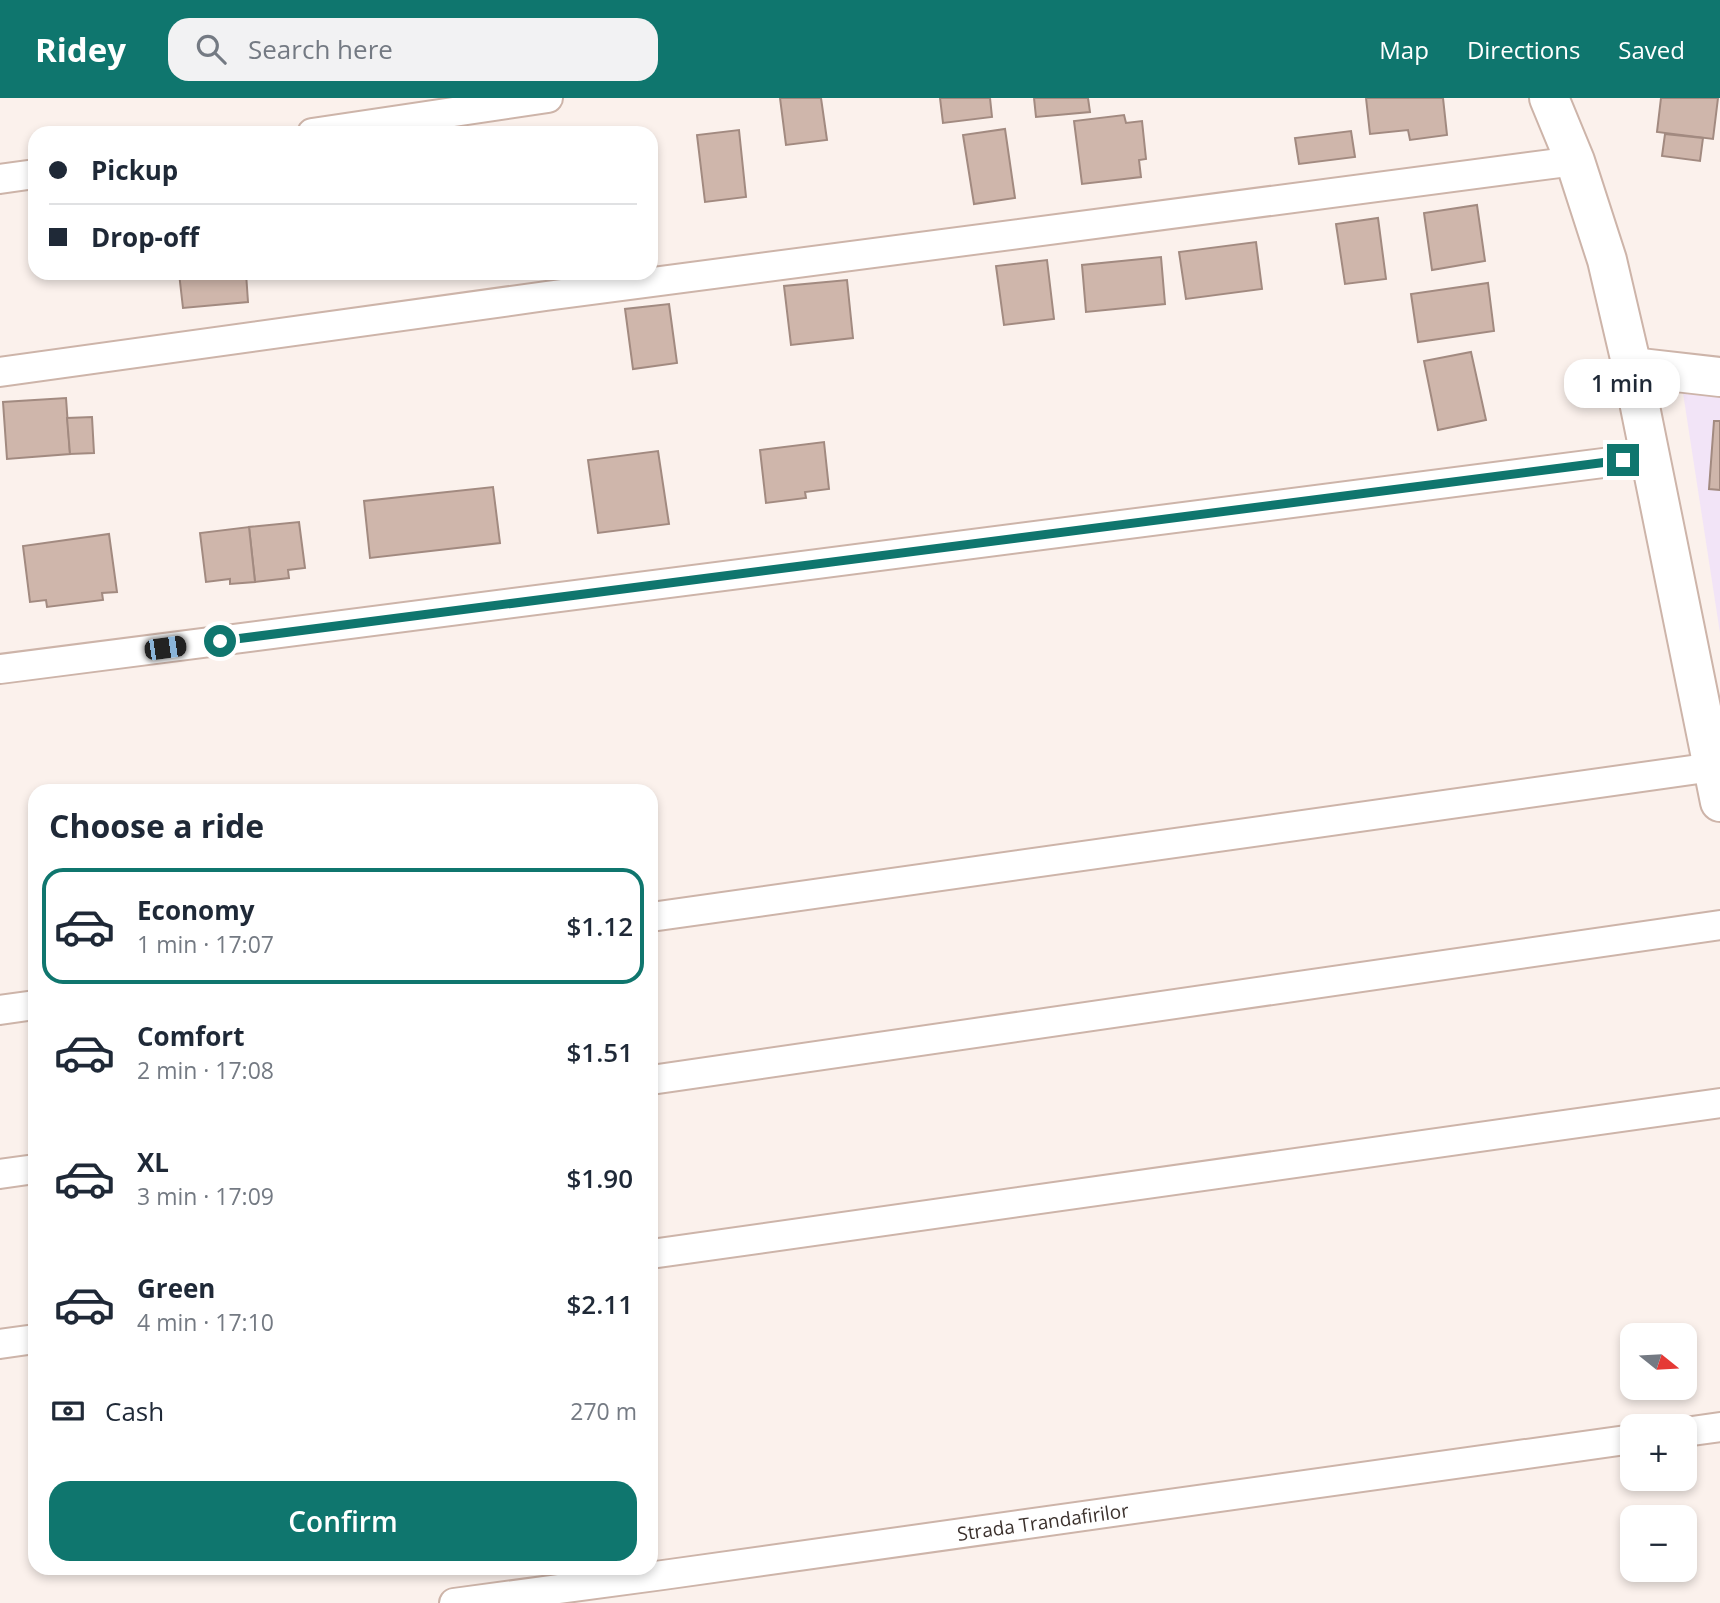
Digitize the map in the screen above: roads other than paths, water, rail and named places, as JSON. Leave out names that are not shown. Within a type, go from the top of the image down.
[{"type":"main road","points":[[1549,98],[1575,161],[1607,260],[1632,367],[1717,784]]},
{"type":"main road","points":[[1632,367],[1720,377]]},
{"type":"street","points":[[359,126],[548,98]]},
{"type":"street","points":[[0,372],[546,296],[1575,161]]},
{"type":"street","points":[[0,179],[28,175]]},
{"type":"street","points":[[0,669],[1650,457]]},
{"type":"street","points":[[658,916],[1717,784]]},
{"type":"street","points":[[658,1079],[1720,925]]},
{"type":"street","points":[[0,1010],[28,1006]]},
{"type":"street","points":[[658,1253],[1720,1104]]},
{"type":"street","points":[[0,1174],[28,1170]]},
{"type":"street","points":[[0,1344],[28,1340]]},
{"type":"street","points":[[1697,1430],[1720,1427]]},
{"type":"street","name":"Strada Trandafirilor","points":[[454,1603],[1620,1441]]}]
